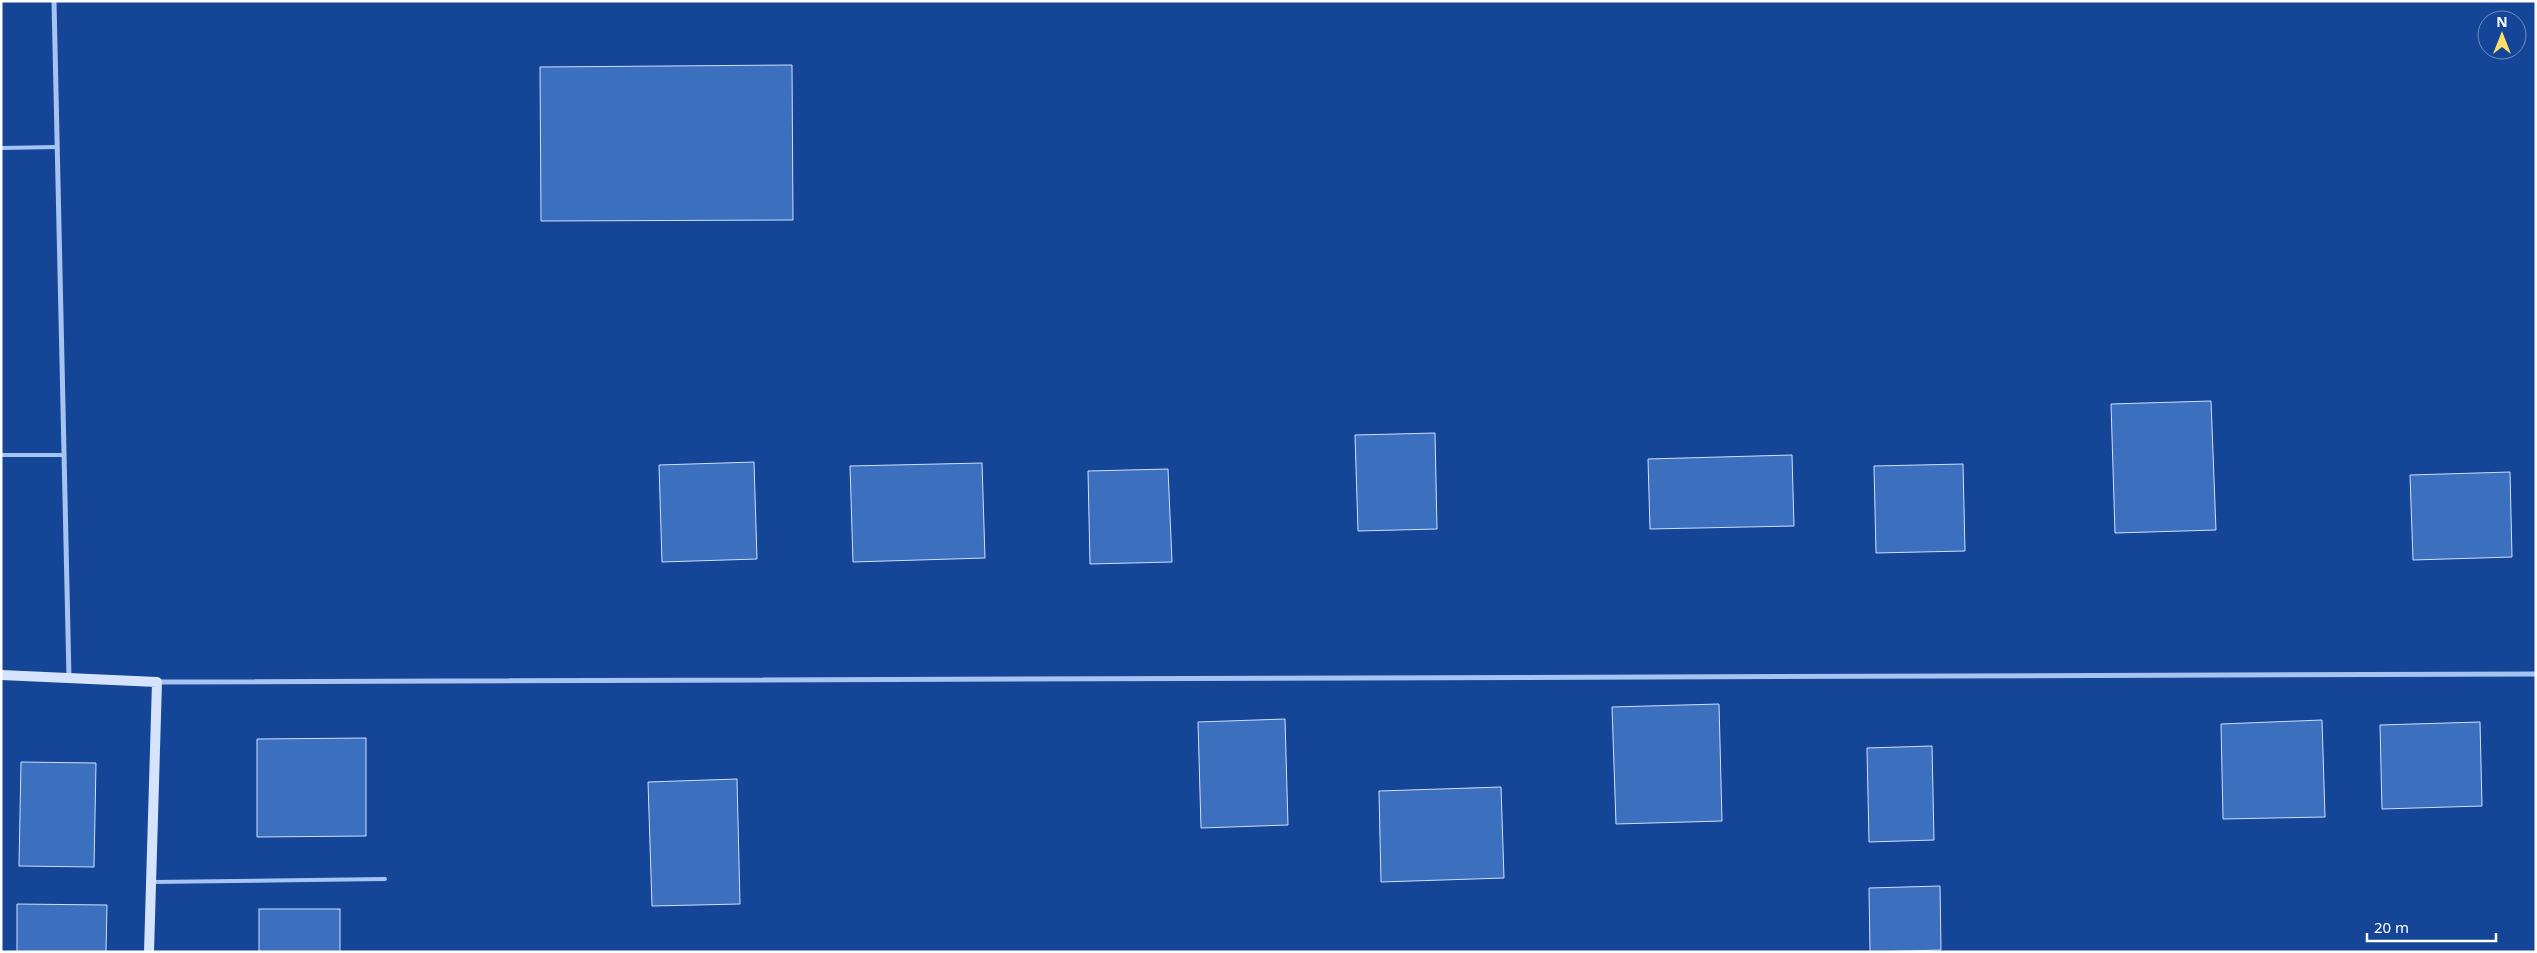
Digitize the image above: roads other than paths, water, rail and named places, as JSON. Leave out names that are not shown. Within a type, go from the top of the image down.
[{"type":"street","points":[[54,1],[69,678]]},
{"type":"street","points":[[1,675],[157,682],[2536,674]]},
{"type":"street","points":[[149,952],[157,682]]},
{"type":"lane","points":[[1,148],[57,147]]},
{"type":"lane","points":[[1,454],[64,455]]},
{"type":"lane","points":[[151,882],[385,879]]}]
